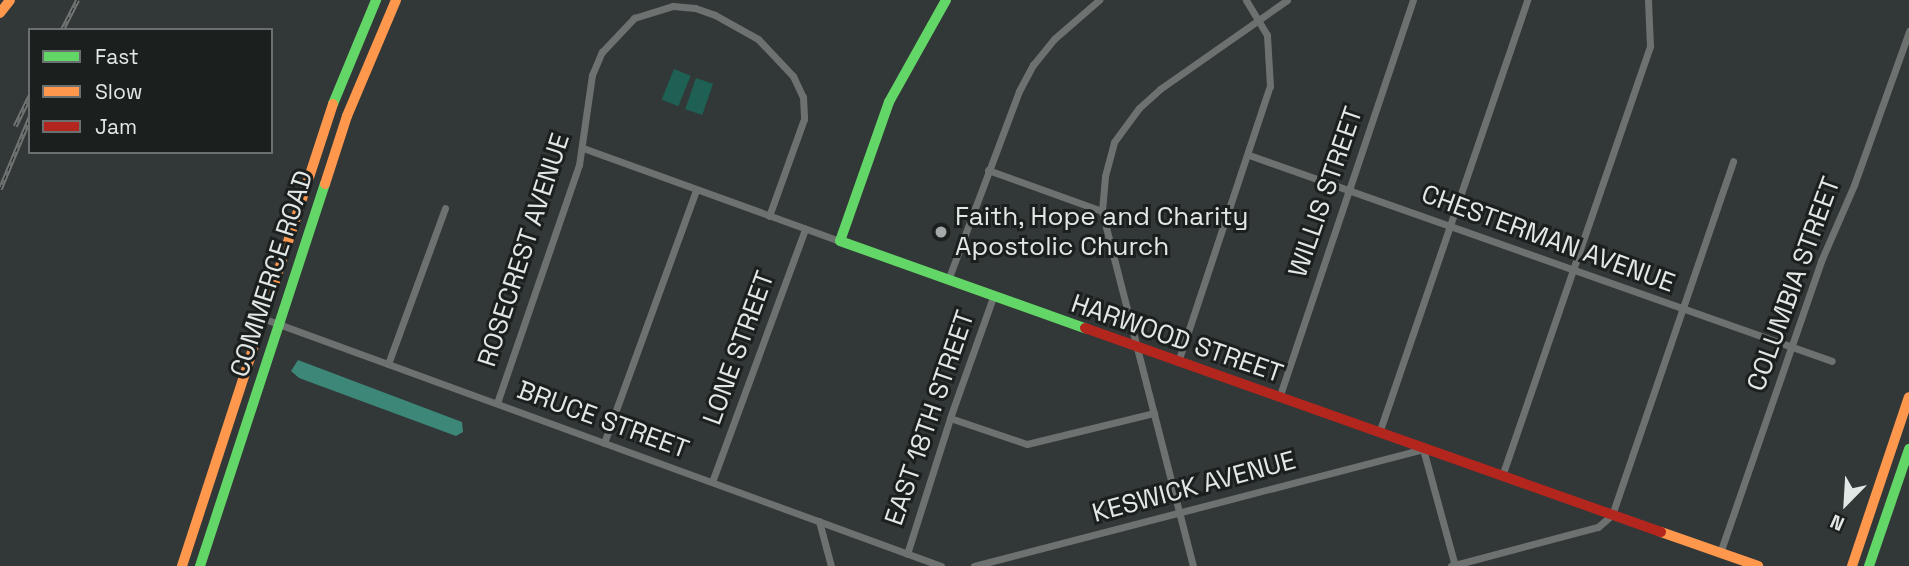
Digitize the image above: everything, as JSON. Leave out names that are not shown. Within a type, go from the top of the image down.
[{"type":"main road","points":[[0,13],[10,0]]},
{"type":"main road","name":"COMMERCE ROAD","points":[[182,566],[332,105],[376,0]]},
{"type":"main road","name":"COMMERCE ROAD","points":[[200,566],[351,104],[396,0]]},
{"type":"main road","points":[[840,241],[889,102],[946,0]]},
{"type":"main road","name":"HARWOOD STREET","points":[[840,241],[1758,566]]},
{"type":"main road","points":[[1852,566],[1909,397]]},
{"type":"main road","points":[[1869,566],[1909,449]]},
{"type":"street","points":[[948,281],[1013,104],[1034,65],[1067,26],[1099,0]]},
{"type":"street","points":[[1178,362],[1270,86],[1268,39],[1246,0]]},
{"type":"street","points":[[1193,566],[1101,211],[1110,153],[1118,134],[1131,116],[1160,89],[1287,0]]},
{"type":"street","name":"WILLIS STREET","points":[[1279,397],[1413,0]]},
{"type":"street","points":[[1379,433],[1527,0]]},
{"type":"street","points":[[1502,476],[1650,46],[1647,0]]},
{"type":"street","name":"ROSECREST AVENUE","points":[[497,403],[583,148],[592,75],[602,52],[634,18],[652,10],[673,6],[695,8],[735,24],[758,39],[793,76],[803,97],[804,119],[769,216]]},
{"type":"street","name":"COLUMBIA STREET","points":[[1720,553],[1792,347],[1909,31]]},
{"type":"street","name":"HARWOOD STREET","points":[[583,148],[840,241]]},
{"type":"street","name":"CHESTERMAN AVENUE","points":[[1249,155],[1832,361]]},
{"type":"street","points":[[1423,449],[1453,566],[1598,527],[1612,514],[1733,162]]},
{"type":"street","points":[[988,170],[1101,211]]},
{"type":"street","points":[[604,443],[696,190]]},
{"type":"street","points":[[388,364],[445,208]]},
{"type":"street","name":"LONE STREET","points":[[712,482],[805,229]]},
{"type":"street","name":"EAST 18TH STREET","points":[[907,554],[950,418],[993,297]]},
{"type":"street","name":"BRUCE STREET","points":[[262,318],[819,521],[929,564]]},
{"type":"street","points":[[950,418],[1027,444],[1154,413]]},
{"type":"street","name":"KESWICK AVENUE","points":[[974,566],[1423,449]]},
{"type":"street","points":[[819,521],[831,566]]},
{"type":"street","points":[[929,564],[941,566]]},
{"type":"shaded area","points":[[674,69],[691,76],[678,106],[662,100]]},
{"type":"shaded area","points":[[696,78],[713,84],[702,115],[685,109]]},
{"type":"shaded area","points":[[298,360],[462,422],[463,432],[456,436],[299,378],[291,371]]},
{"type":"railway","points":[[63,28],[77,0]]},
{"type":"railway","points":[[15,126],[28,99]]},
{"type":"railway","points":[[0,189],[28,122]]},
{"type":"traffic: fast","points":[[333,104],[376,0]]},
{"type":"traffic: fast","points":[[946,0],[889,102],[840,241],[1085,328]]},
{"type":"traffic: fast","points":[[200,566],[325,184]]},
{"type":"traffic: fast","points":[[1869,566],[1909,449]]},
{"type":"traffic: slow","points":[[0,13],[10,0]]},
{"type":"traffic: slow","points":[[325,184],[347,116],[396,0]]},
{"type":"traffic: slow","points":[[182,566],[333,104]]},
{"type":"traffic: slow","points":[[1852,566],[1909,397]]},
{"type":"traffic: slow","points":[[1661,532],[1758,566]]},
{"type":"traffic: jam","points":[[1085,328],[1661,532]]},
{"type":"place","name":"Faith, Hope and Charity Apostolic Church","points":[[941,232]]}]
